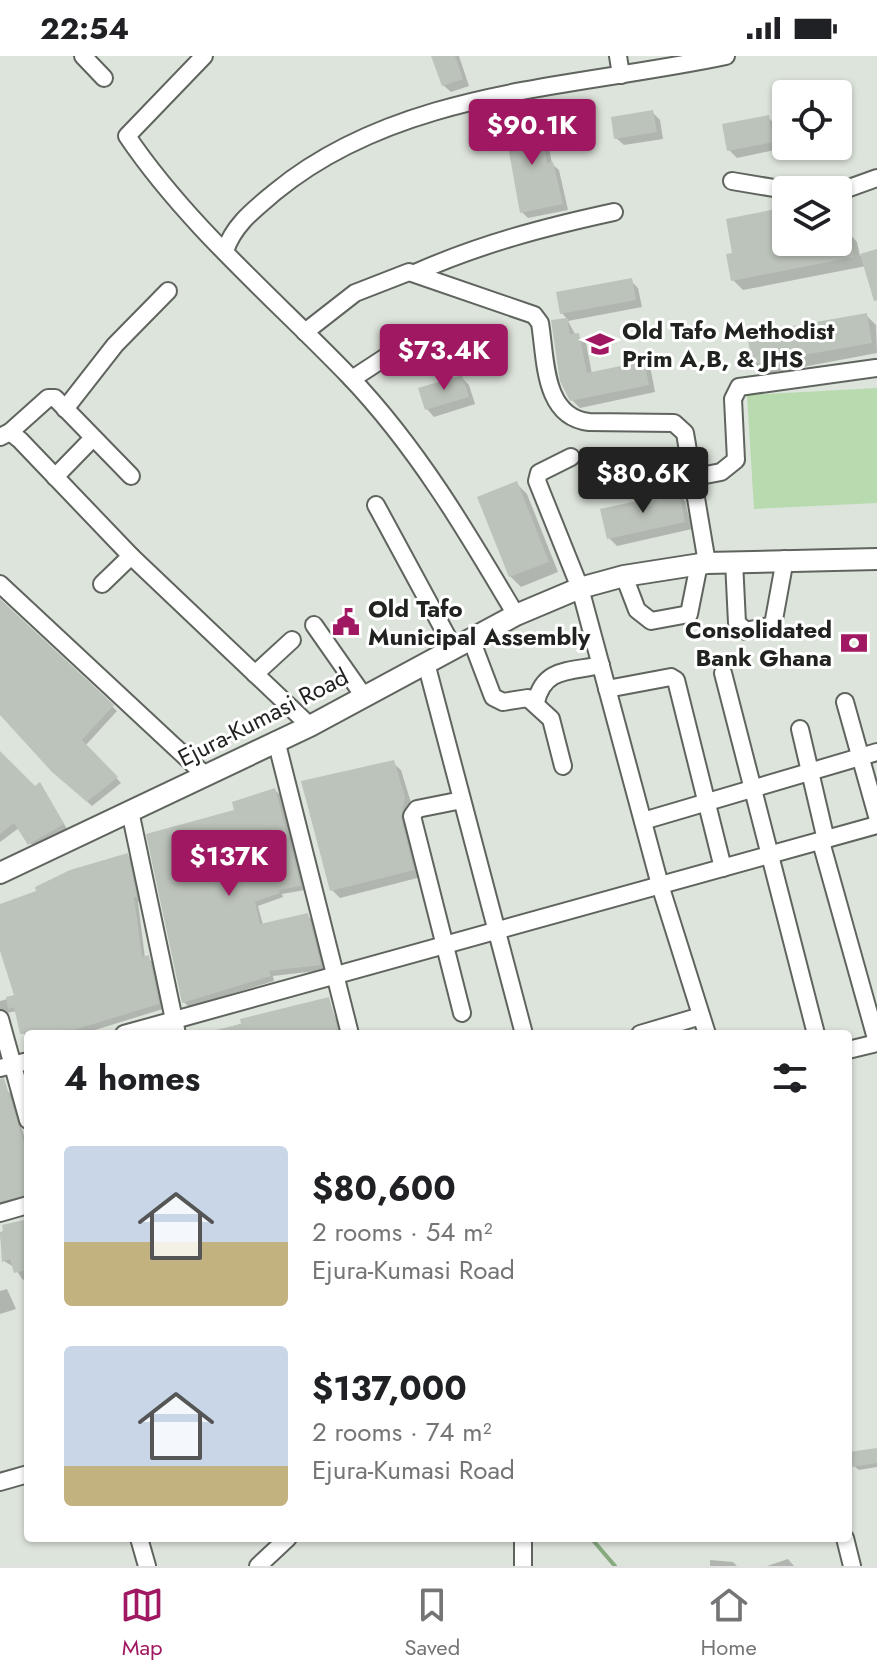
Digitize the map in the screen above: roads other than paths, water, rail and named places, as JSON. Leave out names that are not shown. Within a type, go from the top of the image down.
[{"type":"main road","name":"Ejura-Kumasi Road","points":[[0,873],[310,726],[516,615],[580,588],[624,576],[703,564],[785,559],[877,559]]},
{"type":"street","points":[[83,56],[104,78]]},
{"type":"street","points":[[204,56],[128,131],[129,139],[184,207],[352,379],[448,502],[516,615]]},
{"type":"street","points":[[618,56],[621,75]]},
{"type":"street","points":[[225,251],[245,216],[288,181],[361,136],[496,98],[726,56]]},
{"type":"street","points":[[852,187],[877,178]]},
{"type":"street","points":[[732,181],[772,188]]},
{"type":"street","points":[[415,273],[477,247],[614,212]]},
{"type":"street","points":[[305,332],[355,293],[401,273],[415,273],[534,315],[540,323],[554,399],[561,411],[576,421],[674,423],[689,442],[703,564],[689,614],[651,621],[637,610],[624,576]]},
{"type":"street","points":[[65,409],[115,345],[168,291]]},
{"type":"street","points":[[352,379],[401,347]]},
{"type":"street","points":[[695,477],[721,472],[736,460],[733,399],[739,387],[876,368]]},
{"type":"street","points":[[131,476],[55,398],[48,398],[5,434],[55,477],[131,556],[310,726]]},
{"type":"street","points":[[55,477],[92,439]]},
{"type":"street","points":[[571,457],[539,473],[537,481],[580,588],[660,885],[706,1030]]},
{"type":"street","points":[[376,505],[497,701],[528,698],[536,702],[551,719],[563,766]]},
{"type":"street","points":[[102,584],[131,556]]},
{"type":"street","points":[[734,561],[737,623],[740,630],[746,631],[773,625],[785,559]]},
{"type":"street","points":[[0,584],[206,776]]},
{"type":"street","points":[[314,625],[363,695]]},
{"type":"street","points":[[255,674],[292,640]]},
{"type":"street","points":[[426,663],[523,1030]]},
{"type":"street","points":[[536,702],[541,682],[549,677],[601,665]]},
{"type":"street","points":[[723,673],[815,1030]]},
{"type":"street","points":[[607,689],[671,677],[676,680],[723,868]]},
{"type":"street","points":[[845,702],[870,754],[877,816]]},
{"type":"street","points":[[800,729],[824,841],[877,1042],[852,1049]]},
{"type":"street","points":[[276,740],[349,1030]]},
{"type":"street","points":[[643,821],[870,754]]},
{"type":"street","points":[[462,800],[417,809],[412,816],[462,1013]]},
{"type":"street","points":[[130,811],[175,1027]]},
{"type":"street","points":[[153,1030],[175,1027],[337,976],[877,825]]},
{"type":"street","points":[[654,1030],[701,1016]]},
{"type":"street","points":[[0,1019],[24,1104]]},
{"type":"street","points":[[0,1213],[24,1206]]},
{"type":"street","points":[[0,1482],[24,1475]]},
{"type":"street","points":[[140,1542],[147,1566]]},
{"type":"street","points":[[258,1566],[284,1542]]},
{"type":"street","points":[[523,1542],[523,1566]]},
{"type":"street","points":[[846,1542],[852,1566]]},
{"type":"waterway","points":[[594,1542],[615,1566]]},
{"type":"place","name":"Old Tafo Methodist Prim A,B, & JHS","points":[[600,344]]},
{"type":"place","name":"Old Tafo Municipal Assembly","points":[[346,622]]},
{"type":"place","name":"Consolidated Bank Ghana","points":[[854,643]]}]
